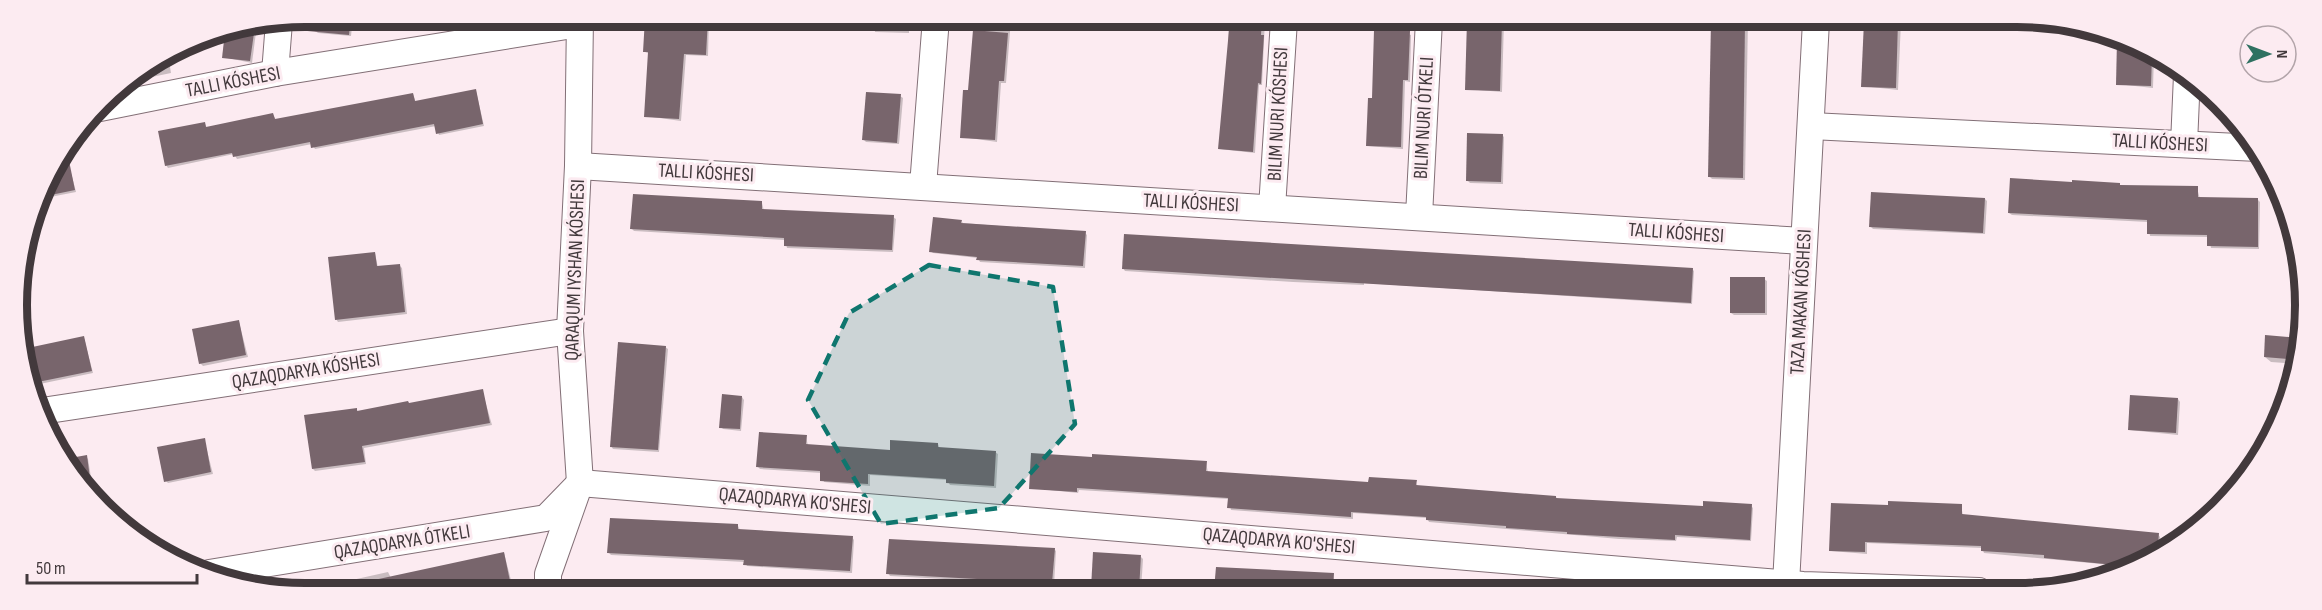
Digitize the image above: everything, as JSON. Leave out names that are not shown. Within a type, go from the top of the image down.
[{"type":"street","points":[[110,106],[275,73],[545,27]]},
{"type":"street","name":"QARAQUM IYSHAN KÓSHESI","points":[[548,583],[548,574],[580,483],[570,331],[578,166],[580,27]]},
{"type":"street","points":[[923,186],[935,27]]},
{"type":"street","points":[[1272,208],[1284,27]]},
{"type":"street","points":[[1419,216],[1429,27]]},
{"type":"street","name":"TAZA MAKAN KÓSHESI","points":[[1786,583],[1816,27]]},
{"type":"street","points":[[275,73],[278,28]]},
{"type":"street","points":[[2184,144],[2187,85]]},
{"type":"street","points":[[1811,126],[2245,146]]},
{"type":"street","points":[[578,166],[1419,216],[1804,242]]},
{"type":"street","name":"QAZAQDARYA KÓSHESI","points":[[48,410],[570,331]]},
{"type":"street","name":"QAZAQDARYA KO'SHESI","points":[[580,483],[1774,583]]},
{"type":"street","name":"QAZAQDARYA ÓTKELI","points":[[223,571],[546,518],[580,483]]},
{"type":"highlighted area","points":[[929,265],[1053,287],[1075,424],[999,508],[881,524],[808,400],[849,313]]},
{"type":"building","points":[[297,27],[350,27],[349,35],[297,30]]},
{"type":"building","points":[[644,27],[708,27],[706,55],[684,54],[679,119],[644,117],[648,52],[643,52]]},
{"type":"building","points":[[1229,27],[1262,27],[1261,35],[1264,35],[1261,84],[1258,83],[1253,152],[1218,149]]},
{"type":"building","points":[[1467,27],[1502,27],[1500,91],[1465,90]]},
{"type":"building","points":[[1711,27],[1745,27],[1743,178],[1708,177]]},
{"type":"building","points":[[1864,27],[1898,27],[1896,88],[1861,87]]},
{"type":"building","points":[[973,30],[1008,33],[1004,81],[999,81],[995,140],[960,138],[963,90],[968,90]]},
{"type":"building","points":[[1374,30],[1410,31],[1408,80],[1403,80],[1401,147],[1366,146],[1368,98],[1372,98]]},
{"type":"building","points":[[254,31],[250,61],[222,58],[224,39]]},
{"type":"building","points":[[2117,46],[2152,62],[2151,86],[2116,85]]},
{"type":"building","points":[[476,89],[483,124],[436,134],[434,124],[311,148],[310,142],[233,157],[232,153],[165,166],[158,131],[205,122],[206,127],[273,113],[275,119],[413,93],[415,101]]},
{"type":"building","points":[[866,92],[901,94],[897,143],[862,140]]},
{"type":"building","points":[[1467,133],[1503,134],[1501,182],[1466,181]]},
{"type":"building","points":[[69,159],[75,190],[50,195]]},
{"type":"building","points":[[2010,178],[2120,183],[2120,185],[2198,186],[2198,197],[2258,198],[2258,247],[2207,246],[2207,235],[2147,234],[2147,220],[2008,213]]},
{"type":"building","points":[[1871,192],[1985,198],[1983,233],[1869,227]]},
{"type":"building","points":[[633,194],[762,201],[762,209],[894,215],[892,250],[784,246],[784,238],[630,229]]},
{"type":"building","points":[[933,217],[962,220],[961,223],[1086,231],[1083,266],[976,260],[977,257],[929,252]]},
{"type":"building","points":[[1124,234],[1693,268],[1691,303],[1122,269]]},
{"type":"building","points":[[375,252],[377,266],[400,264],[405,312],[335,320],[328,257]]},
{"type":"building","points":[[1730,277],[1765,277],[1765,313],[1730,313]]},
{"type":"building","points":[[239,320],[246,355],[199,364],[192,329]]},
{"type":"building","points":[[2265,335],[2293,337],[2290,359],[2264,357]]},
{"type":"building","points":[[84,336],[92,371],[38,382],[30,347]]},
{"type":"building","points":[[618,342],[666,346],[658,450],[610,447]]},
{"type":"building","points":[[483,389],[490,423],[362,446],[365,462],[312,469],[304,415],[357,408],[357,411]]},
{"type":"building","points":[[722,394],[742,396],[740,429],[719,428]]},
{"type":"building","points":[[2130,395],[2178,398],[2176,433],[2128,430]]},
{"type":"building","points":[[759,432],[807,435],[806,444],[890,450],[890,440],[938,443],[938,447],[996,451],[994,486],[946,483],[946,479],[868,474],[868,484],[820,481],[820,471],[756,467]]},
{"type":"building","points":[[205,438],[211,472],[164,482],[157,447]]},
{"type":"building","points":[[1031,453],[1207,461],[1206,471],[1368,482],[1369,477],[1417,480],[1416,485],[1556,496],[1556,498],[1703,506],[1703,501],[1752,504],[1750,540],[1675,535],[1675,540],[1567,534],[1567,532],[1426,520],[1426,517],[1351,512],[1351,517],[1227,508],[1228,498],[1077,488],[1077,492],[1029,489]]},
{"type":"building","points":[[87,455],[90,481],[84,474],[73,458]]},
{"type":"building","points":[[1888,501],[1962,504],[1962,514],[2159,533],[2158,545],[2115,565],[2044,558],[2044,555],[1981,551],[1981,546],[1865,542],[1865,552],[1829,551],[1831,503],[1888,505]]},
{"type":"building","points":[[610,518],[738,524],[738,529],[853,536],[850,571],[743,565],[744,560],[607,553]]},
{"type":"building","points":[[889,539],[1055,548],[1052,583],[886,574]]},
{"type":"building","points":[[504,552],[510,583],[374,583],[374,580]]},
{"type":"building","points":[[1093,552],[1141,555],[1139,583],[1091,583]]},
{"type":"building","points":[[1216,567],[1334,573],[1333,583],[1215,583]]}]
